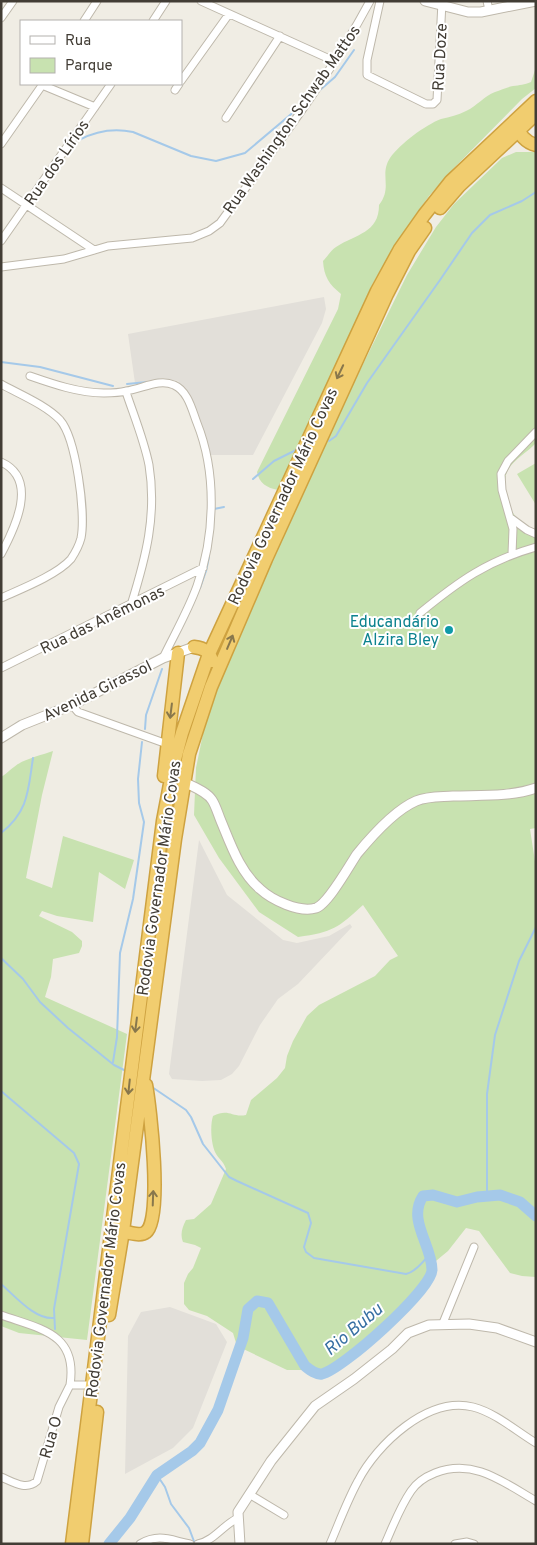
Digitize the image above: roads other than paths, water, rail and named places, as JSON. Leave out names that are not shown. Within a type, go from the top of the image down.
[{"type":"highway","points":[[533,107],[517,125],[518,131],[526,140],[536,145]]},
{"type":"highway","name":"Rodovia Governador Mário Covas","points":[[77,1541],[92,1385],[163,821],[182,733],[209,654],[377,291],[400,248],[452,181],[533,107]]},
{"type":"highway","name":"Rodovia Governador Mário Covas","points":[[77,1541],[123,1231],[143,1070],[189,754],[211,687],[266,559],[368,334],[409,251],[431,219],[459,186],[518,131]]},
{"type":"highway","points":[[194,647],[223,624]]},
{"type":"highway","points":[[189,754],[186,745],[213,670],[209,654],[204,649],[194,647]]},
{"type":"highway","points":[[163,821],[161,802],[178,653]]},
{"type":"highway","points":[[127,1106],[130,1123],[116,1225],[118,1229],[123,1231],[145,1233],[149,1229],[152,1217],[154,1176],[152,1136],[143,1070]]},
{"type":"street","points":[[1,18],[13,1]]},
{"type":"street","points":[[85,20],[96,1]]},
{"type":"street","points":[[154,20],[166,1]]},
{"type":"street","points":[[201,1],[334,61]]},
{"type":"street","name":"Rua Washington Schwab Mattos","points":[[1,267],[64,259],[108,246],[192,238],[209,231],[220,223],[272,151],[334,61],[370,1]]},
{"type":"street","name":"Rua Doze","points":[[380,1],[367,60],[367,75],[426,104],[433,104],[437,100],[442,3]]},
{"type":"street","points":[[425,1],[442,3],[468,12],[488,6],[536,1]]},
{"type":"street","points":[[182,79],[229,14]]},
{"type":"street","points":[[226,118],[280,36]]},
{"type":"street","points":[[1,144],[42,85]]},
{"type":"street","points":[[45,85],[95,107]]},
{"type":"street","name":"Rua dos Lírios","points":[[1,242],[110,85]]},
{"type":"street","points":[[1,188],[94,250]]},
{"type":"street","points":[[30,376],[49,383],[83,391],[102,393],[126,392],[152,384],[168,383],[180,389],[189,402],[201,433],[206,455],[212,509],[210,539],[197,587],[163,658]]},
{"type":"street","points":[[1,384],[60,420],[68,437],[77,469],[82,503],[81,538],[73,556],[68,562],[48,575],[1,598]]},
{"type":"street","points":[[126,392],[146,452],[150,477],[151,522],[148,547],[131,605]]},
{"type":"street","points":[[512,554],[512,519],[500,479],[502,470],[508,461],[536,432]]},
{"type":"street","points":[[1,462],[8,465],[16,474],[21,482],[23,492],[19,511],[1,554]]},
{"type":"street","points":[[512,519],[525,529],[536,534]]},
{"type":"street","points":[[420,614],[456,584],[475,572],[512,554],[536,547]]},
{"type":"street","name":"Rua das Anêmonas","points":[[1,668],[203,568]]},
{"type":"street","name":"Avenida Girassol","points":[[1,738],[22,725],[72,705],[163,658],[194,647]]},
{"type":"street","points":[[72,705],[78,712],[167,744]]},
{"type":"street","points":[[184,782],[201,791],[213,801],[241,867],[260,889],[279,902],[298,908],[316,908],[325,902],[371,838],[414,802],[433,797],[501,794],[536,788]]},
{"type":"street","points":[[443,1324],[474,1247]]},
{"type":"street","name":"Rua O","points":[[1,1315],[46,1331],[62,1342],[68,1350],[72,1372],[70,1385],[59,1407],[38,1478],[34,1484],[29,1486],[20,1485],[1,1477]]},
{"type":"street","points":[[240,1544],[238,1518],[241,1507],[271,1461],[315,1406],[354,1379],[392,1349],[408,1333],[422,1326],[469,1324],[488,1326],[536,1342]]},
{"type":"street","points":[[70,1385],[92,1385]]},
{"type":"street","points":[[330,1544],[358,1480],[372,1460],[402,1430],[421,1416],[436,1409],[471,1407],[493,1416],[536,1443]]},
{"type":"street","points":[[385,1544],[399,1512],[411,1491],[419,1482],[438,1473],[456,1468],[469,1468],[498,1479],[536,1501]]},
{"type":"street","points":[[249,1494],[284,1515]]},
{"type":"street","points":[[198,1544],[214,1537],[225,1526],[238,1518]]},
{"type":"street","points":[[140,1544],[160,1537],[190,1544]]},
{"type":"street","points":[[455,1544],[467,1542],[474,1544]]},
{"type":"waterway","points":[[320,90],[335,77],[354,50]]},
{"type":"waterway","points":[[79,140],[105,131],[133,132],[191,156],[216,161],[245,153],[296,110]]},
{"type":"waterway","points":[[329,441],[336,436],[367,383],[472,233],[490,215],[522,201],[536,192]]},
{"type":"waterway","points":[[1,362],[40,367],[113,386]]},
{"type":"waterway","points":[[127,384],[147,382]]},
{"type":"waterway","points":[[253,479],[274,461],[296,450]]},
{"type":"waterway","points":[[214,509],[224,507]]},
{"type":"waterway","points":[[200,588],[209,557]]},
{"type":"waterway","points":[[145,729],[146,715],[162,669]]},
{"type":"waterway","points":[[113,1062],[117,1037],[120,953],[133,899],[144,822],[139,803],[138,779],[142,742]]},
{"type":"waterway","points":[[1,833],[17,816],[26,799],[33,758]]},
{"type":"waterway","points":[[487,1195],[487,1094],[495,1035],[519,961],[536,927]]},
{"type":"waterway","points":[[1,958],[23,979],[40,1002],[68,1028],[114,1065],[126,1071]]},
{"type":"waterway","points":[[152,1087],[186,1110],[203,1144],[229,1177],[308,1213],[311,1223],[304,1247],[306,1252],[314,1258],[406,1274],[416,1269],[429,1255]]},
{"type":"waterway","points":[[1,1091],[74,1153],[79,1164],[54,1309],[55,1329]]},
{"type":"waterway","name":"Rio Bubu","points":[[109,1544],[130,1518],[157,1475],[192,1451],[200,1443],[218,1410],[243,1338],[248,1309],[257,1301],[268,1303],[305,1366],[315,1373],[322,1374],[333,1369],[366,1344],[402,1310],[428,1280],[432,1270],[431,1261],[418,1214],[423,1196],[433,1195],[457,1202],[477,1197],[500,1195],[520,1202],[536,1216]]},
{"type":"waterway","points":[[1,1284],[33,1311],[47,1318],[54,1318]]},
{"type":"waterway","points":[[157,1475],[165,1487],[171,1504],[189,1528],[195,1544]]},
{"type":"place","name":"Educandário Alzira Bley","points":[[449,630]]}]
